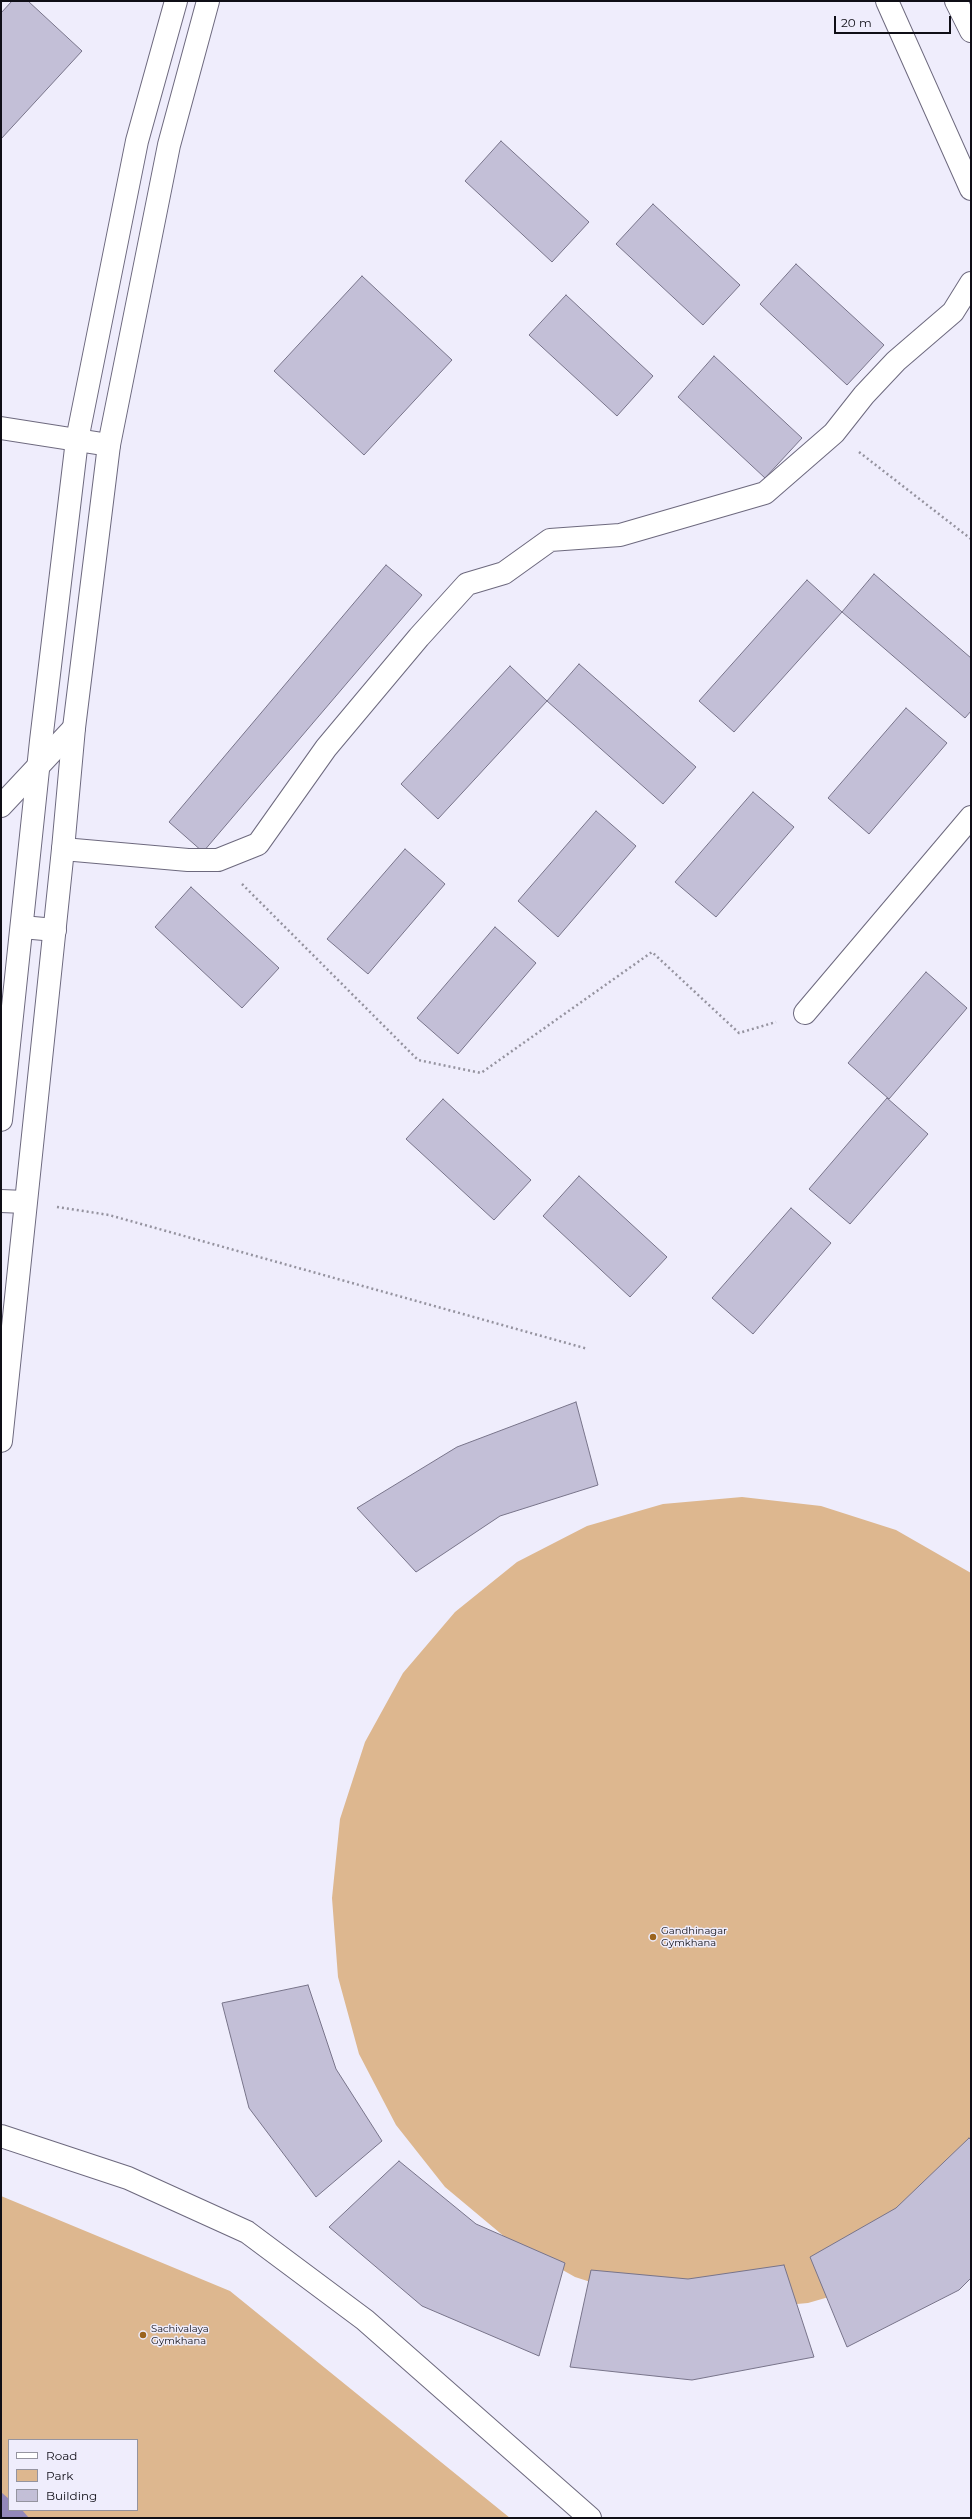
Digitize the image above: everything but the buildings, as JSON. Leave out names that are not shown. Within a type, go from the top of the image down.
[{"type":"street","points":[[1,1120],[38,766],[77,440],[137,141],[176,1]]},
{"type":"street","points":[[1,1441],[25,1202],[55,930],[74,728],[109,445],[169,144],[208,1]]},
{"type":"street","points":[[887,1],[971,188]]},
{"type":"street","points":[[956,1],[971,31]]},
{"type":"street","points":[[63,849],[188,860],[218,860],[258,844],[326,748],[419,637],[467,584],[504,573],[550,540],[620,535],[765,493],[834,434],[864,395],[896,361],[952,312],[971,283]]},
{"type":"street","points":[[1,428],[109,445]]},
{"type":"street","points":[[1,806],[74,728]]},
{"type":"street","points":[[805,1013],[971,817]]},
{"type":"street","points":[[22,927],[55,930]]},
{"type":"street","points":[[1,1201],[25,1202]]},
{"type":"street","points":[[1,2136],[128,2178],[247,2232],[365,2320],[590,2518]]},
{"type":"path","points":[[834,434],[971,539]]},
{"type":"path","points":[[218,860],[418,1060],[481,1073],[652,952],[739,1033],[805,1013]]},
{"type":"path","points":[[25,1202],[109,1215],[588,1349]]},
{"type":"green space","name":"Gandhinagar Gymkhana","points":[[742,1497],[821,1506],[896,1530],[971,1573],[971,2231],[884,2281],[808,2303],[729,2310],[650,2301],[575,2277],[506,2238],[445,2187],[396,2125],[359,2054],[338,1977],[332,1898],[340,1819],[365,1742],[403,1673],[455,1612],[517,1562],[587,1526],[663,1504]]},
{"type":"green space","name":"Sachivalaya Gymkhana","points":[[1,2196],[230,2291],[510,2518],[1,2518]]},
{"type":"shaded area","points":[[1,2492],[8,2498],[8,2511],[23,2511],[29,2518],[1,2518]]},
{"type":"place","name":"Gandhinagar Gymkhana","points":[[653,1937]]},
{"type":"place","name":"Sachivalaya Gymkhana","points":[[143,2335]]}]
